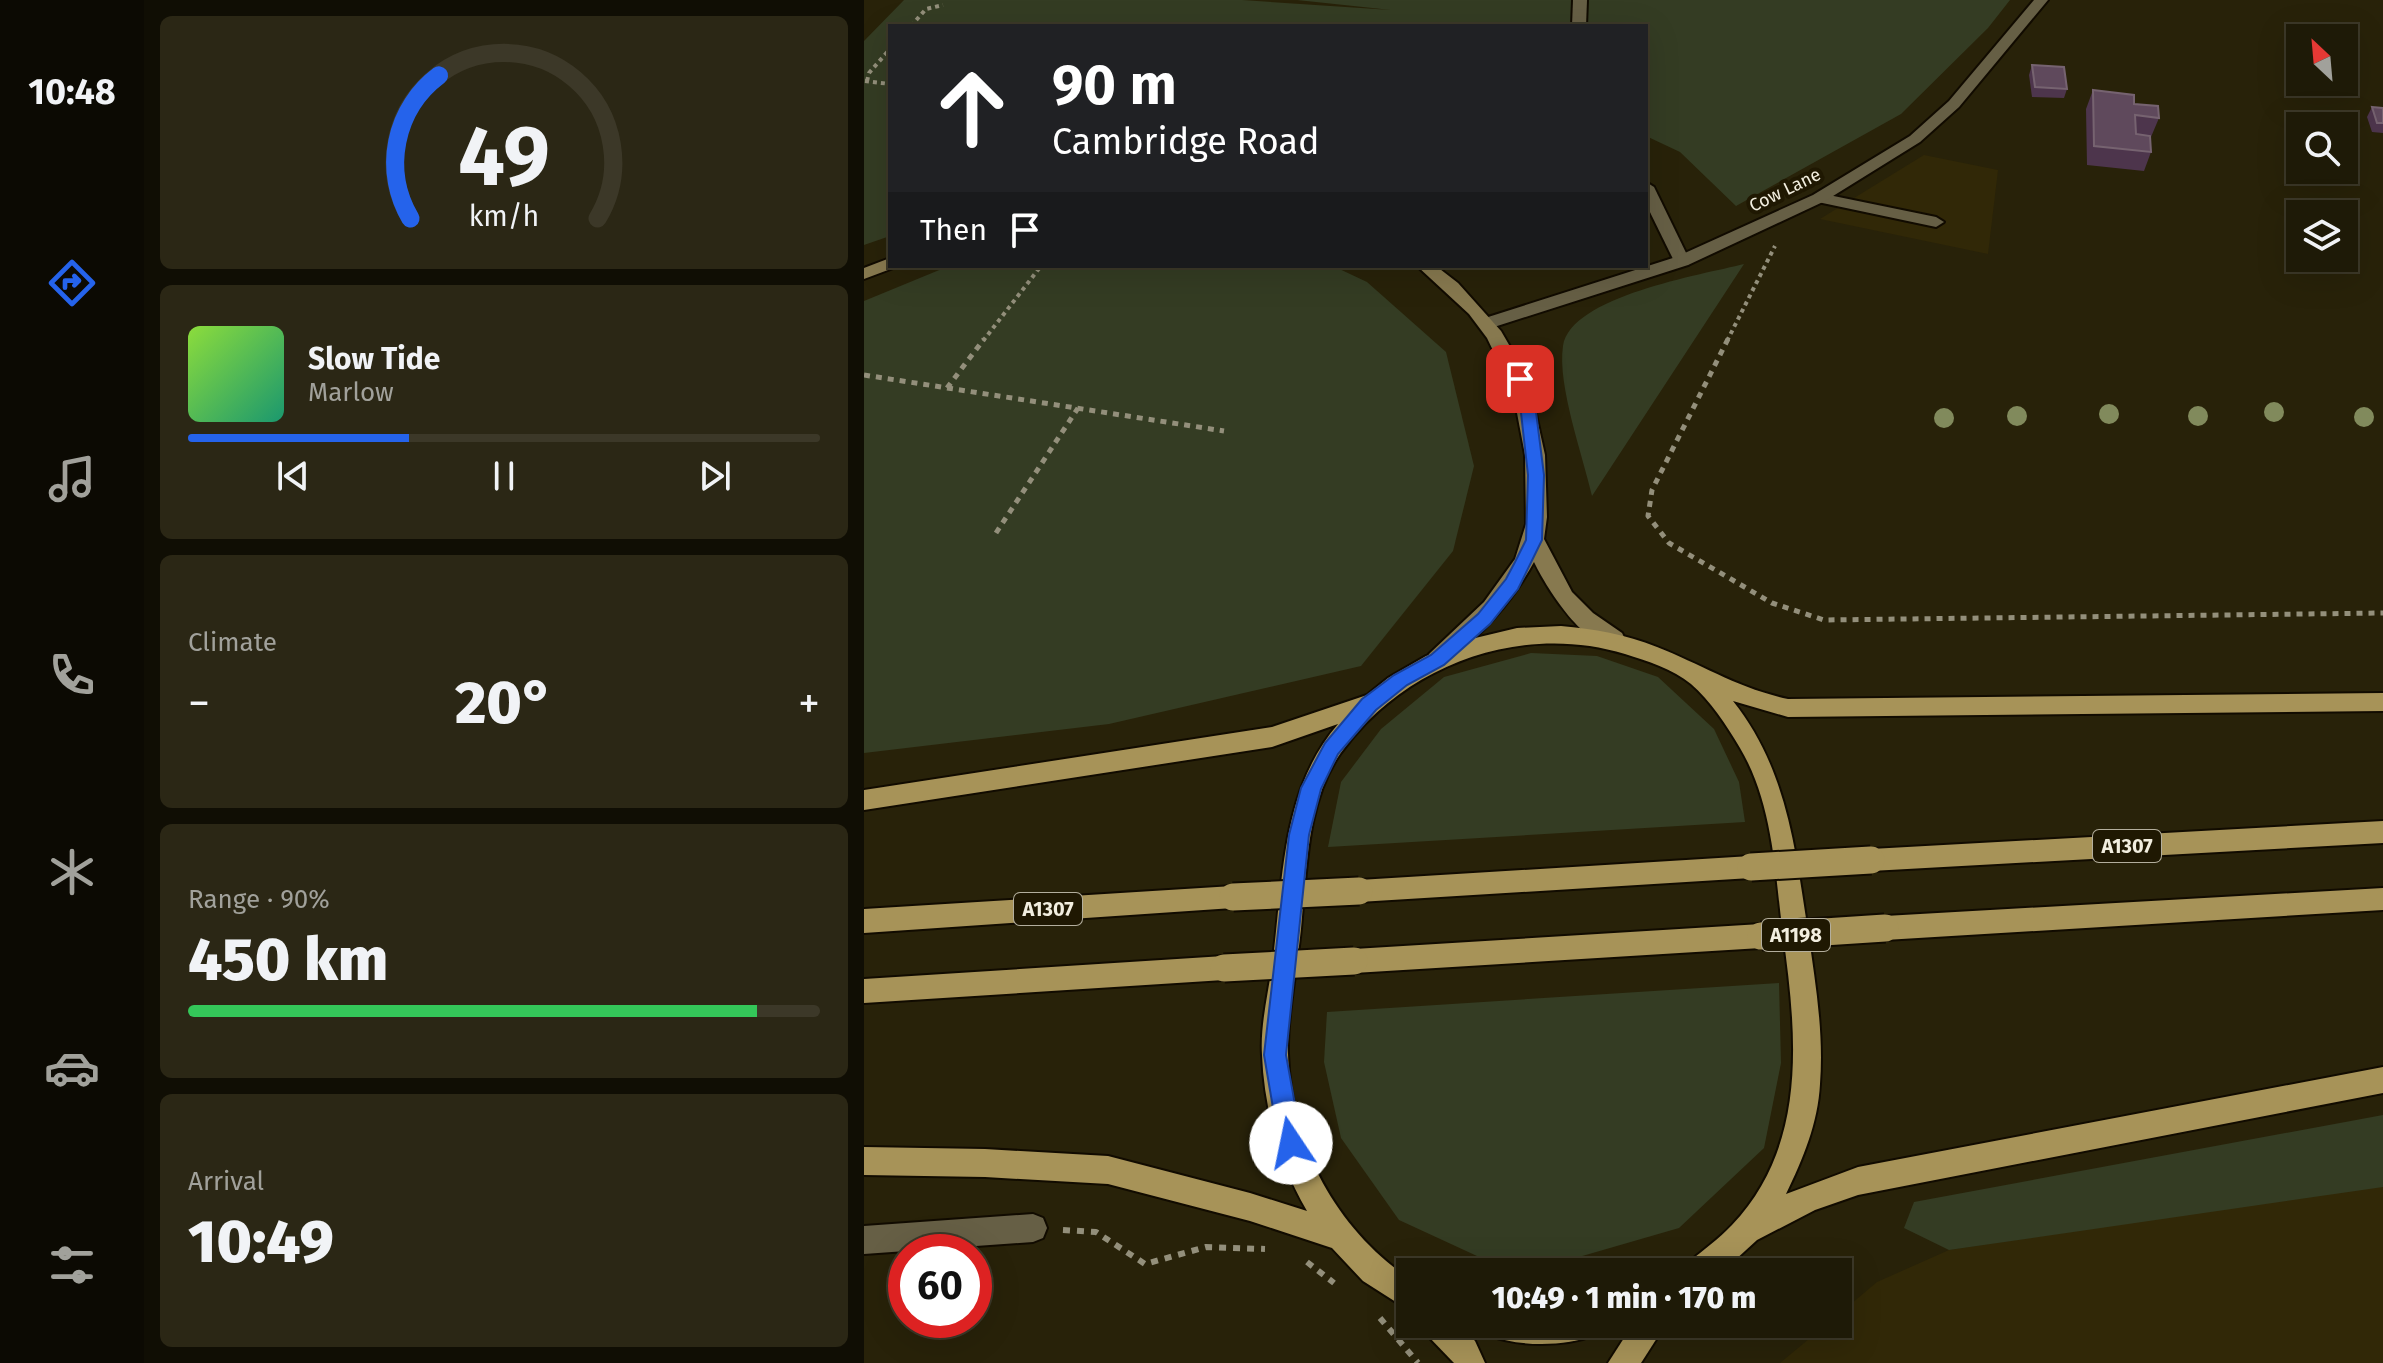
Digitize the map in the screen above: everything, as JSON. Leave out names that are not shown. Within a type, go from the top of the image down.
[{"type":"main road","points":[[864,274],[888,264]]},
{"type":"main road","points":[[1428,268],[1463,296],[1488,323],[1510,358],[1528,404],[1536,475],[1534,540],[1550,578],[1583,621],[1614,639]]},
{"type":"main road","points":[[1437,660],[1484,619],[1512,584],[1534,540]]},
{"type":"main road","name":"A1198","points":[[1396,1286],[1365,1264],[1338,1236],[1306,1184],[1291,1143],[1275,1055],[1299,835],[1311,788],[1331,748],[1369,704],[1400,680],[1437,660],[1518,635],[1564,633],[1614,639],[1702,679],[1743,734],[1769,786],[1780,825],[1811,1060],[1806,1110],[1789,1162],[1748,1229],[1715,1258]]},
{"type":"main road","points":[[1702,679],[1759,702],[1788,708],[2383,702]]},
{"type":"main road","points":[[864,800],[1272,737],[1369,704]]},
{"type":"main road","name":"A1307","points":[[864,921],[2383,832]]},
{"type":"main road","points":[[864,991],[2383,899]]},
{"type":"main road","points":[[1748,1229],[1809,1198],[1858,1181],[2383,1080]]},
{"type":"main road","points":[[864,1161],[985,1163],[1108,1170],[1250,1207],[1338,1236]]},
{"type":"main road","points":[[1451,1338],[1470,1363]]},
{"type":"main road","points":[[1623,1363],[1641,1338]]},
{"type":"street","points":[[1579,24],[1580,0]]},
{"type":"street","name":"Cow Lane","points":[[1488,323],[1682,261],[1819,198],[1915,139],[2003,49],[2041,0]]},
{"type":"street","points":[[1648,191],[1682,261]]},
{"type":"street","points":[[1819,198],[1936,222]]},
{"type":"street","points":[[864,1240],[1033,1228]]},
{"type":"path","points":[[913,24],[926,9],[943,5]]},
{"type":"path","points":[[888,51],[865,81],[888,84]]},
{"type":"path","points":[[1793,209],[1652,490],[1648,516],[1669,543],[1772,603],[1824,620],[2383,613]]},
{"type":"path","points":[[947,388],[1039,268]]},
{"type":"path","points":[[864,375],[1224,431]]},
{"type":"path","points":[[996,533],[1078,408]]},
{"type":"path","points":[[1033,1228],[1096,1232],[1145,1264],[1206,1247],[1278,1249]]},
{"type":"path","points":[[1304,1259],[1340,1287]]},
{"type":"path","points":[[1376,1315],[1388,1324],[1418,1363]]},
{"type":"shaded area","points":[[1924,155],[1998,170],[1988,254],[1820,219]]},
{"type":"shaded area","points":[[2383,1185],[2383,1363],[1780,1363],[1810,1338],[1852,1338],[1852,1303],[1877,1282],[1949,1250]]},
{"type":"green space","points":[[904,0],[1242,0],[1391,10],[1297,0],[2010,0],[1988,28],[1901,114],[1736,206],[1680,152],[1648,137],[1648,24],[888,24],[888,237],[864,245],[864,41]]},
{"type":"green space","points":[[1744,264],[1592,496],[1564,380],[1563,346],[1571,329],[1612,301],[1640,290]]},
{"type":"green space","points":[[944,268],[1337,268],[1367,282],[1446,352],[1474,466],[1453,551],[1361,666],[1109,724],[864,753],[864,301]]},
{"type":"green space","points":[[1531,653],[1597,656],[1658,677],[1714,729],[1739,782],[1745,822],[1328,847],[1341,782],[1381,729],[1444,677]]},
{"type":"green space","points":[[1779,983],[1781,1063],[1764,1148],[1679,1228],[1575,1258],[1477,1256],[1399,1220],[1341,1138],[1324,1062],[1327,1012]]},
{"type":"green space","points":[[2383,1115],[2383,1187],[1949,1250],[1904,1228],[1914,1202]]},
{"type":"building","points":[[2032,65],[2064,67],[2067,89],[2035,87]]},
{"type":"building","points":[[2093,90],[2134,95],[2134,104],[2158,106],[2159,118],[2135,115],[2136,134],[2150,136],[2151,152],[2094,146]]},
{"type":"building","points":[[2372,107],[2383,108],[2383,123],[2377,123]]},
{"type":"route","points":[[1291,1143],[1275,1055],[1299,835],[1311,788],[1331,748],[1369,704],[1400,680],[1437,660],[1484,619],[1512,584],[1534,540],[1534,446],[1528,404],[1520,379]]}]
